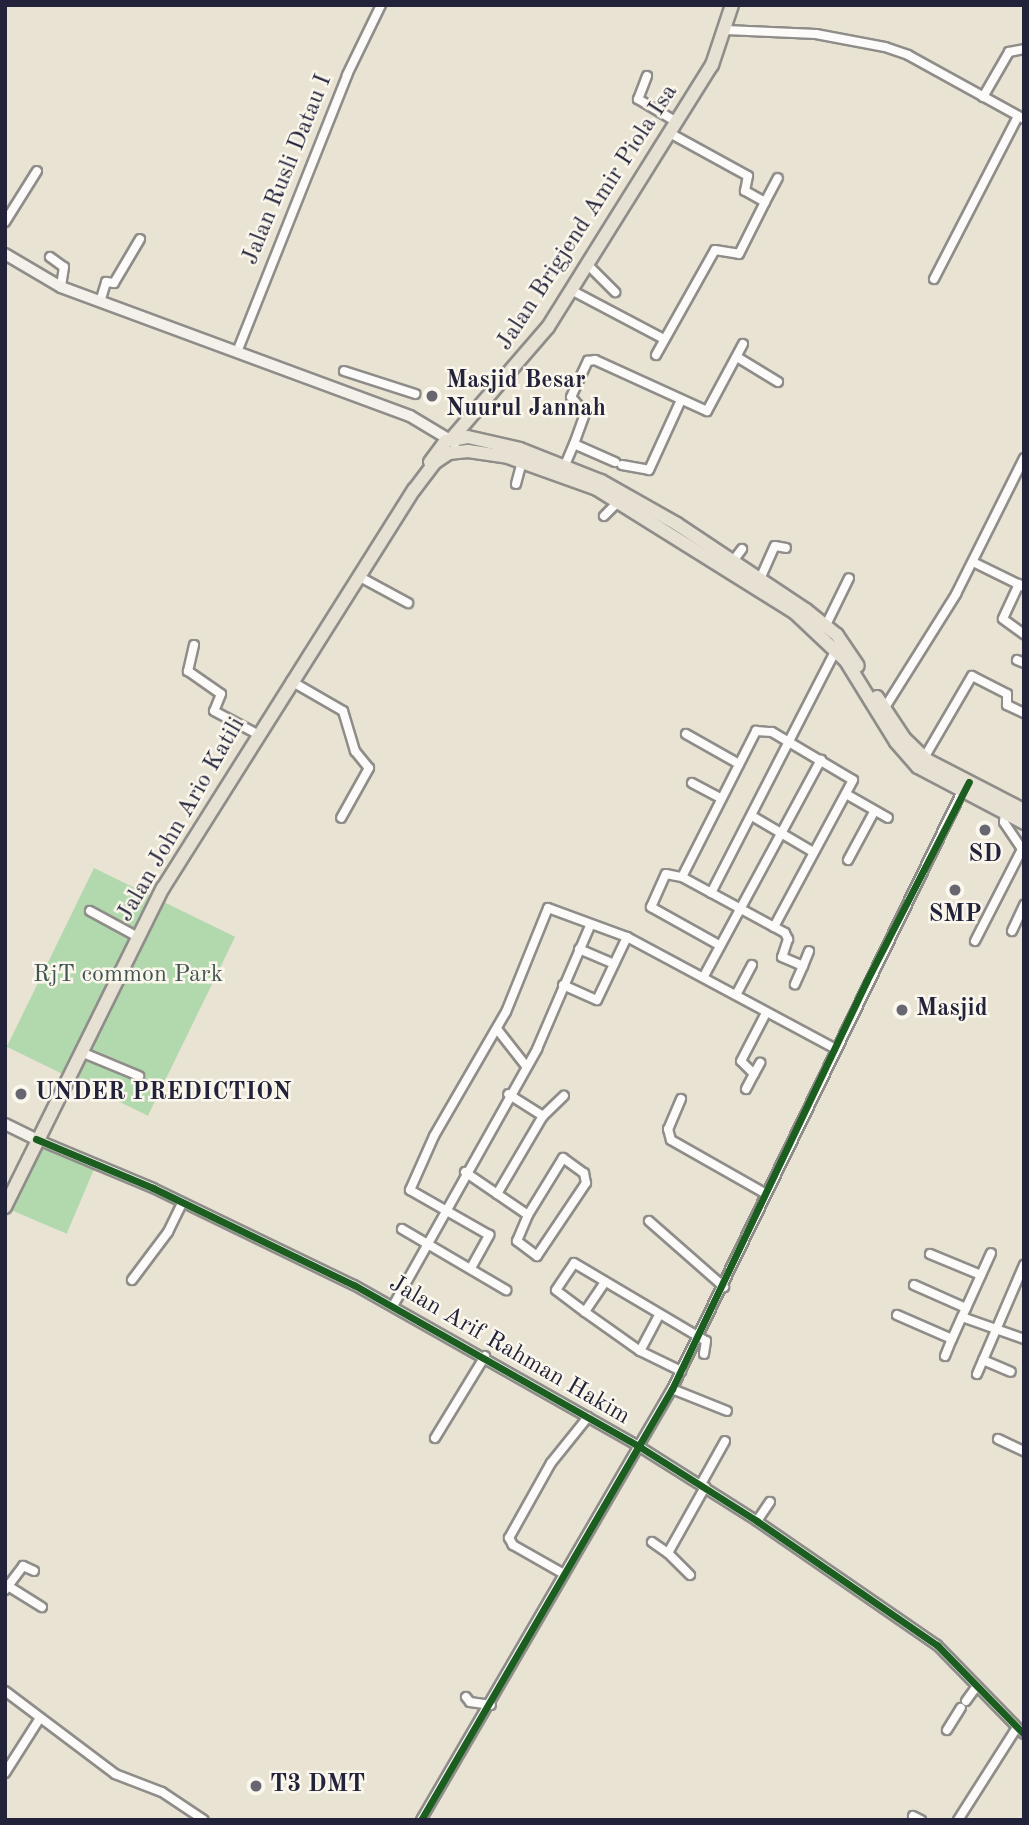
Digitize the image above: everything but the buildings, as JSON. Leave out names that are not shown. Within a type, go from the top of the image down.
[{"type":"main road","name":"Jalan Brigjend Amir Piola Isa","points":[[455,442],[516,369],[571,290],[712,65],[726,30],[732,5]]},
{"type":"main road","points":[[455,442],[489,441],[565,465],[621,491],[760,579],[826,625],[853,657],[884,709],[924,758],[1005,813],[1024,822]]},
{"type":"main road","points":[[455,442],[522,461],[619,501],[794,612],[836,650],[908,756],[965,787],[1024,810]]},
{"type":"main road","name":"Jalan John Ario Katili","points":[[5,1207],[36,1139],[138,937],[257,734],[426,472],[455,442]]},
{"type":"street","name":"Jalan Rusli Datau I","points":[[237,352],[347,75],[381,5]]},
{"type":"street","points":[[726,30],[862,41],[908,55],[1021,117],[934,279]]},
{"type":"street","points":[[984,97],[1009,52],[1024,49]]},
{"type":"street","points":[[647,76],[638,99],[672,127],[748,176],[745,191],[765,202]]},
{"type":"street","points":[[5,222],[37,171]]},
{"type":"street","points":[[656,355],[715,250],[739,254],[778,178]]},
{"type":"street","points":[[100,302],[106,282],[114,283],[140,239]]},
{"type":"street","points":[[5,254],[61,287],[356,396],[455,442]]},
{"type":"street","points":[[50,257],[64,267],[61,287]]},
{"type":"street","points":[[587,264],[597,269],[598,279],[615,292]]},
{"type":"street","points":[[571,290],[664,339]]},
{"type":"street","points":[[565,465],[585,413],[571,397],[590,360],[708,411],[743,344]]},
{"type":"street","points":[[737,357],[778,382]]},
{"type":"street","points":[[344,371],[415,394]]},
{"type":"street","points":[[356,396],[367,380]]},
{"type":"street","points":[[574,444],[618,464],[649,470],[681,400]]},
{"type":"street","points":[[884,709],[907,678],[973,562],[1024,458]]},
{"type":"street","points":[[516,484],[522,461]]},
{"type":"street","points":[[604,516],[619,501]]},
{"type":"street","points":[[760,579],[775,546],[786,548]]},
{"type":"street","points":[[733,561],[742,549]]},
{"type":"street","points":[[973,562],[1021,586],[1003,619],[1024,634]]},
{"type":"street","points":[[358,576],[408,603]]},
{"type":"street","points":[[826,625],[849,579]]},
{"type":"street","points":[[194,645],[188,671],[221,694],[214,711],[257,734]]},
{"type":"street","points":[[711,893],[836,650]]},
{"type":"street","points":[[924,758],[972,676],[1007,694],[1007,705],[1024,713]]},
{"type":"street","points":[[290,681],[343,711],[355,751],[369,768],[341,818]]},
{"type":"street","points":[[682,877],[720,798],[761,728],[788,741],[853,778],[774,927]]},
{"type":"street","points":[[686,734],[739,764]]},
{"type":"street","points":[[704,976],[821,760]]},
{"type":"street","points":[[692,783],[720,798]]},
{"type":"street","points":[[421,1820],[491,1705],[672,1389],[724,1287],[766,1194],[965,787]]},
{"type":"street","points":[[846,794],[888,818]]},
{"type":"street","points":[[848,860],[874,812]]},
{"type":"street","points":[[975,941],[1022,849],[1003,822],[1005,813]]},
{"type":"street","points":[[752,816],[813,852]]},
{"type":"street","points":[[719,945],[651,907],[664,875],[682,877],[739,911],[774,927],[787,936],[783,959],[803,966]]},
{"type":"street","points":[[1012,931],[1024,905]]},
{"type":"street","points":[[471,1268],[491,1237],[443,1211],[410,1188],[434,1136],[497,1030],[548,908],[590,926],[627,937],[836,1049]]},
{"type":"street","points":[[90,911],[138,937]]},
{"type":"street","points":[[393,1306],[443,1211],[526,1066],[590,926]]},
{"type":"street","points":[[563,985],[597,1000],[627,937]]},
{"type":"street","points":[[579,949],[614,964]]},
{"type":"street","points":[[795,984],[809,951]]},
{"type":"street","points":[[736,995],[752,965]]},
{"type":"street","points":[[754,1074],[741,1061],[766,1013]]},
{"type":"street","points":[[497,1030],[526,1066]]},
{"type":"street","points":[[80,1052],[139,1076]]},
{"type":"street","points":[[746,1089],[760,1063]]},
{"type":"street","points":[[508,1094],[543,1116]]},
{"type":"street","points":[[497,1194],[543,1116],[564,1096]]},
{"type":"street","points":[[681,1100],[668,1129],[671,1140],[766,1194]]},
{"type":"street","points":[[5,1124],[36,1139]]},
{"type":"street","name":"Jalan Arif Rahman Hakim","points":[[36,1139],[182,1203],[393,1306],[485,1356],[640,1447],[757,1521],[937,1646],[1016,1729],[1024,1734]]},
{"type":"street","points":[[563,1158],[584,1172],[586,1183],[537,1256],[517,1241],[528,1215],[563,1158]]},
{"type":"street","points":[[465,1172],[528,1215]]},
{"type":"street","points":[[132,1280],[145,1267],[156,1242],[168,1232],[182,1203]]},
{"type":"street","points":[[649,1221],[724,1287]]},
{"type":"street","points":[[402,1229],[506,1290]]},
{"type":"street","points":[[146,1241],[156,1242]]},
{"type":"street","points":[[945,1356],[991,1252]]},
{"type":"street","points":[[930,1254],[981,1275]]},
{"type":"street","points":[[681,1371],[640,1351],[558,1293],[556,1285],[574,1263],[708,1344],[704,1354]]},
{"type":"street","points":[[977,1374],[1024,1265]]},
{"type":"street","points":[[585,1312],[605,1282]]},
{"type":"street","points":[[914,1285],[966,1308]]},
{"type":"street","points":[[898,1315],[952,1339]]},
{"type":"street","points":[[640,1351],[659,1316]]},
{"type":"street","points":[[962,1317],[1024,1339]]},
{"type":"street","points":[[435,1438],[485,1356]]},
{"type":"street","points":[[983,1360],[1011,1372]]},
{"type":"street","points":[[672,1389],[727,1411]]},
{"type":"street","points":[[564,1574],[513,1545],[509,1538],[551,1463],[588,1417]]},
{"type":"street","points":[[998,1439],[1024,1451]]},
{"type":"street","points":[[668,1553],[724,1441]]},
{"type":"street","points":[[757,1521],[770,1502]]},
{"type":"street","points":[[652,1542],[668,1553],[690,1575]]},
{"type":"street","points":[[34,1571],[23,1566],[7,1588],[42,1607]]},
{"type":"street","points":[[947,1730],[976,1687]]},
{"type":"street","points":[[5,1691],[115,1774],[162,1792],[204,1820]]},
{"type":"street","points":[[466,1697],[491,1705]]},
{"type":"street","points":[[5,1773],[40,1718]]},
{"type":"street","points":[[958,1820],[982,1775],[1016,1729]]},
{"type":"green space","name":"RjT common Park","points":[[94,868],[235,937],[148,1116],[7,1047]]},
{"type":"green space","points":[[38,1140],[96,1165],[67,1234],[9,1209]]},
{"type":"cycle path","points":[[421,1820],[672,1389],[866,982],[969,782]]},
{"type":"cycle path","points":[[36,1139],[153,1188],[354,1285],[640,1447],[757,1521],[937,1645],[1024,1734]]},
{"type":"place","name":"Masjid Besar Nuurul Jannah","points":[[432,396]]},
{"type":"place","name":"SD","points":[[985,830]]},
{"type":"place","name":"SMP","points":[[955,890]]},
{"type":"place","name":"Masjid","points":[[902,1010]]},
{"type":"place","name":"UNDER PREDICTION","points":[[21,1094]]},
{"type":"place","name":"T3 DMT","points":[[256,1786]]}]
